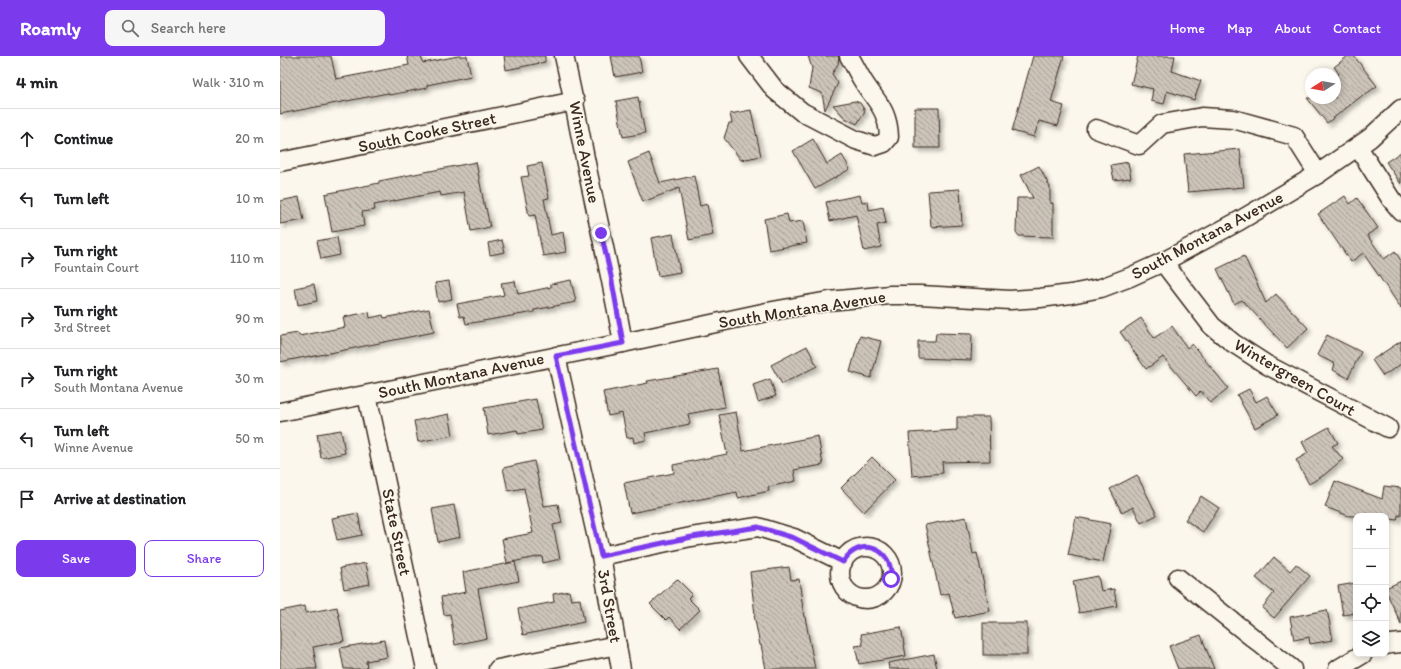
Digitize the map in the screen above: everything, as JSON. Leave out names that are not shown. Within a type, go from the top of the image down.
[{"type":"street","name":"Winne Avenue","points":[[564,56],[575,101],[588,172],[611,276],[623,343]]},
{"type":"street","points":[[749,56],[775,90],[802,112],[856,140],[875,146],[884,142],[889,137],[888,124],[881,107],[863,81],[849,56]]},
{"type":"street","name":"South Cooke Street","points":[[280,162],[575,101]]},
{"type":"street","name":"South Montana Avenue","points":[[280,412],[623,343],[767,312],[859,297],[920,295],[1010,300],[1071,294],[1101,288],[1164,262],[1239,221],[1318,174],[1358,147],[1401,109]]},
{"type":"street","points":[[1096,129],[1139,144],[1162,124],[1202,117],[1233,119],[1294,136],[1318,174]]},
{"type":"street","points":[[1358,147],[1391,199],[1401,211]]},
{"type":"street","name":"Wintergreen Court","points":[[1164,262],[1212,326],[1233,343],[1267,365],[1388,428]]},
{"type":"street","name":"3rd Street","points":[[556,356],[601,556],[621,669]]},
{"type":"street","name":"State Street","points":[[367,395],[426,669]]},
{"type":"street","points":[[601,556],[692,537],[758,527],[794,538],[843,562]]},
{"type":"street","points":[[1178,578],[1292,669]]},
{"type":"street","points":[[1389,644],[1401,644]]},
{"type":"street","points":[[498,669],[616,645]]},
{"type":"street","points":[[1338,669],[1358,657]]},
{"type":"building","points":[[280,56],[331,56],[336,79],[409,65],[407,56],[421,56],[423,63],[458,56],[467,56],[471,76],[427,85],[427,88],[389,95],[388,93],[280,114]]},
{"type":"building","points":[[504,56],[545,56],[545,62],[506,70]]},
{"type":"building","points":[[611,56],[639,56],[642,72],[615,77]]},
{"type":"building","points":[[808,56],[839,56],[838,64],[832,74],[838,83],[825,110],[822,93],[809,88],[812,68]]},
{"type":"building","points":[[1033,56],[1064,56],[1051,102],[1064,106],[1058,126],[1039,121],[1034,137],[1012,131]]},
{"type":"building","points":[[1138,56],[1175,56],[1172,71],[1201,81],[1194,100],[1167,91],[1164,104],[1151,101],[1153,89],[1131,84]]},
{"type":"building","points":[[1348,56],[1354,56],[1377,86],[1327,123],[1312,104],[1341,104],[1341,68],[1334,67]]},
{"type":"building","points":[[638,97],[645,133],[623,137],[616,101]]},
{"type":"building","points":[[855,101],[860,103],[865,111],[857,124],[845,118],[833,105]]},
{"type":"building","points":[[915,108],[939,108],[940,148],[915,148]]},
{"type":"building","points":[[751,110],[761,156],[741,160],[724,138],[729,123],[732,123],[730,114]]},
{"type":"building","points":[[813,139],[827,164],[842,155],[850,169],[815,189],[793,151]]},
{"type":"building","points":[[1240,149],[1244,187],[1188,192],[1184,154]]},
{"type":"building","points":[[1401,152],[1401,184],[1386,162]]},
{"type":"building","points":[[649,153],[660,183],[694,176],[700,206],[707,204],[713,235],[689,240],[679,188],[643,202],[628,162]]},
{"type":"building","points":[[476,162],[490,227],[471,231],[464,192],[441,196],[440,192],[374,205],[375,210],[362,212],[364,226],[332,232],[325,194],[379,183],[379,181]]},
{"type":"building","points":[[1128,162],[1131,178],[1114,180],[1111,165]]},
{"type":"building","points":[[542,163],[549,198],[544,199],[551,235],[563,232],[566,252],[543,256],[535,215],[529,216],[521,177],[529,176],[527,166]]},
{"type":"building","points":[[1039,166],[1050,187],[1050,203],[1053,203],[1053,237],[1019,236],[1016,232],[1017,198],[1033,198],[1021,175]]},
{"type":"building","points":[[960,189],[962,225],[931,227],[928,191]]},
{"type":"building","points":[[860,195],[862,202],[868,201],[869,210],[883,207],[886,223],[877,225],[881,247],[864,251],[856,215],[830,221],[826,202]]},
{"type":"building","points":[[1345,196],[1350,204],[1357,198],[1378,228],[1367,235],[1384,259],[1395,251],[1401,261],[1401,308],[1363,253],[1351,262],[1318,214]]},
{"type":"building","points":[[299,197],[304,220],[280,224],[280,201]]},
{"type":"building","points":[[787,214],[789,223],[803,221],[807,243],[769,250],[764,219]]},
{"type":"building","points":[[673,234],[680,272],[658,276],[651,238]]},
{"type":"building","points":[[337,237],[340,255],[321,259],[317,241]]},
{"type":"building","points":[[502,240],[505,252],[490,255],[488,243]]},
{"type":"building","points":[[1244,256],[1266,303],[1276,294],[1308,328],[1287,348],[1242,300],[1234,304],[1217,269]]},
{"type":"building","points":[[571,280],[576,302],[534,310],[534,312],[466,324],[464,316],[460,317],[457,304],[504,295],[501,283],[515,281],[518,294],[551,287],[551,284]]},
{"type":"building","points":[[449,281],[452,299],[438,302],[435,283]]},
{"type":"building","points":[[314,284],[317,301],[298,305],[295,288]]},
{"type":"building","points":[[429,309],[434,332],[280,362],[280,336],[298,333],[299,336],[345,327],[343,317],[369,312],[370,318],[383,315],[384,318]]},
{"type":"building","points":[[1141,318],[1154,338],[1172,326],[1187,348],[1192,344],[1228,388],[1210,403],[1201,391],[1196,396],[1163,357],[1146,369],[1120,332]]},
{"type":"building","points":[[936,333],[972,334],[971,360],[918,358],[918,341],[935,341]]},
{"type":"building","points":[[1327,335],[1361,352],[1348,378],[1333,370],[1335,364],[1317,355]]},
{"type":"building","points":[[860,336],[881,341],[871,378],[850,372]]},
{"type":"building","points":[[1401,341],[1401,364],[1383,376],[1372,360]]},
{"type":"building","points":[[807,346],[817,366],[782,384],[771,365]]},
{"type":"building","points":[[718,369],[725,407],[688,414],[690,424],[645,433],[646,440],[634,443],[633,437],[627,438],[622,413],[608,416],[603,392],[648,383],[647,381]]},
{"type":"building","points":[[770,379],[776,396],[758,402],[753,385]]},
{"type":"building","points":[[1249,389],[1256,402],[1267,396],[1278,415],[1255,428],[1237,395]]},
{"type":"building","points":[[536,399],[542,430],[518,434],[517,430],[488,435],[484,408]]},
{"type":"building","points":[[736,412],[743,451],[818,436],[823,465],[794,470],[796,481],[768,487],[769,491],[738,498],[737,492],[630,513],[624,483],[674,473],[673,465],[727,454],[719,415]]},
{"type":"building","points":[[449,414],[453,435],[418,442],[414,421]]},
{"type":"building","points":[[957,417],[989,417],[990,461],[942,462],[943,473],[912,476],[909,433],[957,430]]},
{"type":"building","points":[[1329,427],[1338,443],[1332,446],[1343,459],[1324,475],[1309,484],[1296,460],[1308,453],[1302,442]]},
{"type":"building","points":[[341,430],[345,453],[321,458],[317,434]]},
{"type":"building","points":[[872,457],[895,480],[864,512],[841,488]]},
{"type":"building","points":[[534,461],[544,506],[558,504],[562,523],[553,525],[560,559],[543,563],[542,556],[507,563],[502,539],[533,533],[524,488],[508,491],[503,468]]},
{"type":"building","points":[[1137,475],[1157,515],[1141,523],[1133,507],[1122,513],[1110,489]]},
{"type":"building","points":[[1335,481],[1382,499],[1384,486],[1401,488],[1401,516],[1398,515],[1397,520],[1389,519],[1389,513],[1353,513],[1353,516],[1349,516],[1325,507]]},
{"type":"building","points":[[1201,496],[1219,508],[1203,532],[1185,520]]},
{"type":"building","points":[[454,505],[460,537],[438,542],[432,509]]},
{"type":"building","points":[[358,513],[362,535],[337,540],[332,518]]},
{"type":"building","points":[[966,517],[973,554],[977,553],[990,611],[955,618],[949,593],[940,595],[925,525]]},
{"type":"building","points":[[1076,517],[1111,524],[1103,562],[1068,555]]},
{"type":"building","points":[[1274,557],[1290,571],[1296,564],[1310,576],[1274,618],[1262,608],[1274,593],[1256,578]]},
{"type":"building","points":[[515,562],[519,581],[478,589],[487,638],[455,645],[450,614],[444,615],[441,597],[466,592],[463,572]]},
{"type":"building","points":[[366,563],[370,584],[344,589],[340,568]]},
{"type":"building","points":[[789,567],[791,580],[799,579],[804,617],[815,669],[766,669],[754,615],[750,572]]},
{"type":"building","points":[[1098,576],[1101,591],[1114,589],[1117,606],[1079,613],[1073,581]]},
{"type":"building","points":[[677,579],[692,594],[688,598],[700,610],[680,629],[669,617],[666,620],[650,604]]},
{"type":"building","points":[[1401,581],[1401,624],[1389,598],[1389,587]]},
{"type":"building","points":[[1353,584],[1353,613],[1343,615],[1338,586]]},
{"type":"building","points":[[569,591],[571,600],[580,599],[584,622],[523,635],[518,609],[554,602],[553,594]]},
{"type":"building","points":[[305,606],[306,613],[337,607],[344,641],[313,647],[317,669],[280,669],[280,611]]},
{"type":"building","points":[[1327,610],[1333,640],[1310,644],[1309,637],[1294,640],[1290,617]]},
{"type":"building","points":[[983,623],[1027,623],[1027,655],[983,655]]},
{"type":"building","points":[[901,627],[906,656],[859,664],[855,646],[863,645],[861,634]]},
{"type":"building","points":[[1201,635],[1214,669],[1178,669],[1169,646]]},
{"type":"building","points":[[384,640],[387,657],[366,661],[367,669],[344,669],[340,648]]},
{"type":"building","points":[[934,654],[937,669],[889,669],[888,663]]},
{"type":"route","points":[[601,233],[611,276],[623,343],[556,356],[601,556],[692,537],[758,527],[794,538],[843,562],[854,550],[862,547],[880,551],[886,556],[890,563],[892,571],[891,579]]}]
